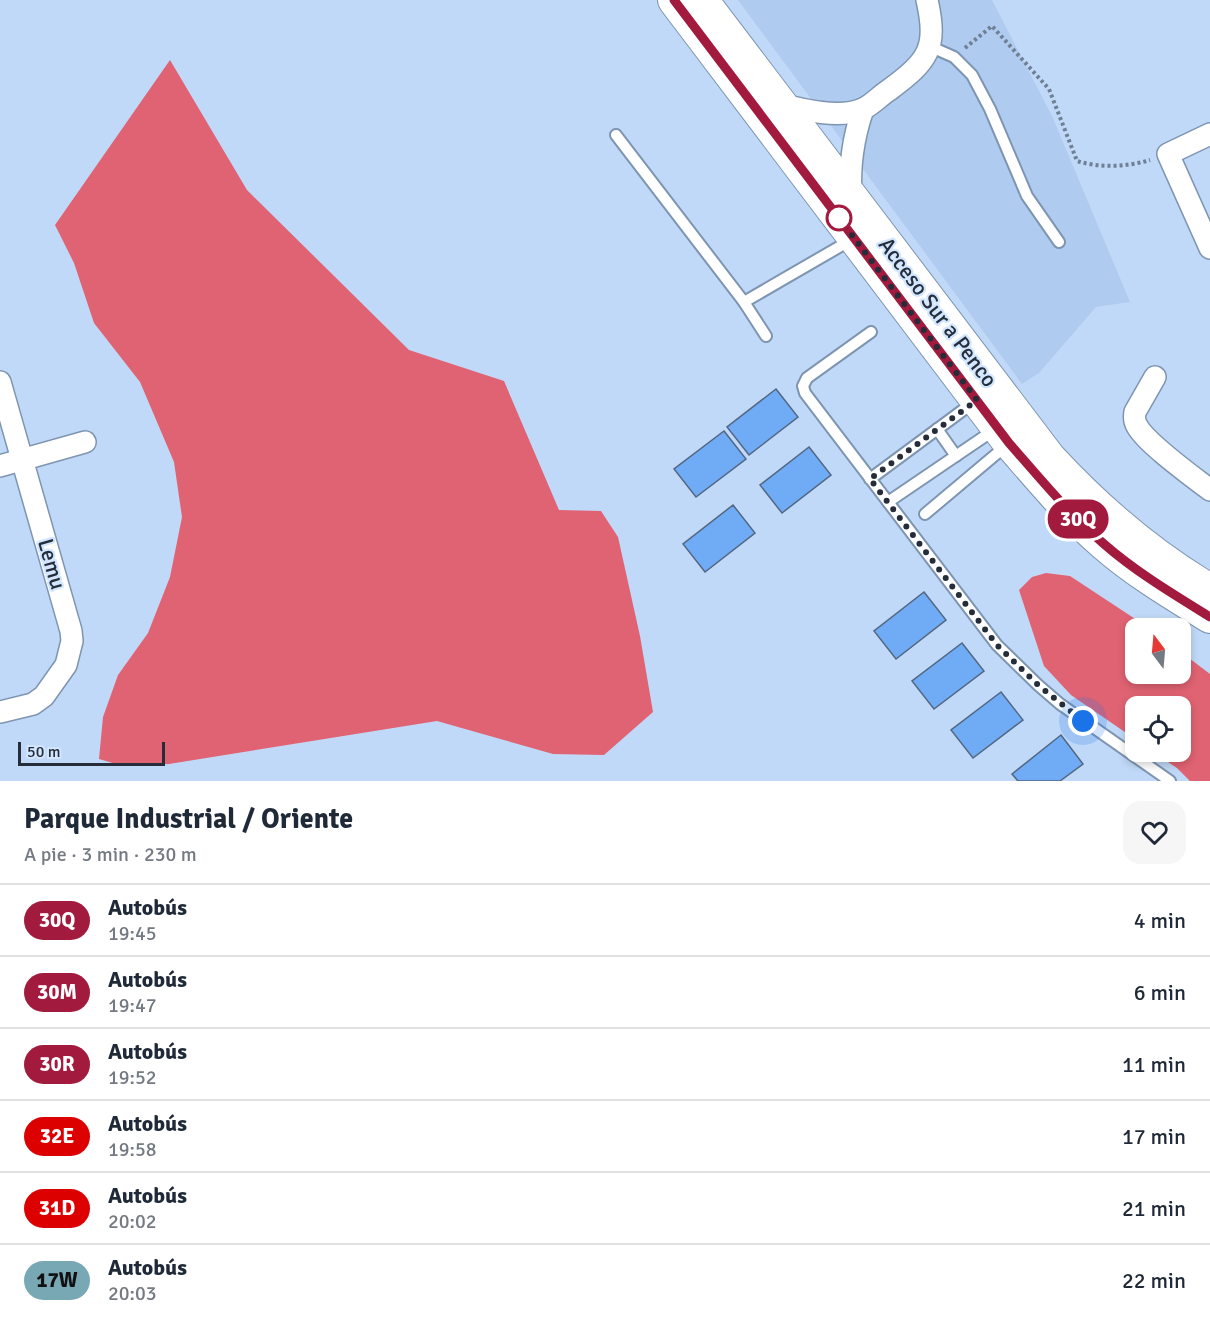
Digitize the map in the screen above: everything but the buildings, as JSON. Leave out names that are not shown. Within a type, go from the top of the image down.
[{"type":"main road","name":"Acceso Sur a Penco","points":[[674,0],[977,400],[1053,493],[1103,543],[1145,576],[1210,616]]},
{"type":"main road","name":"Acceso Sur a Penco","points":[[702,0],[1050,457],[1086,495],[1129,533],[1210,590]]},
{"type":"street","points":[[780,104],[820,112],[863,109],[911,73],[925,56],[932,25],[927,0]]},
{"type":"street","points":[[851,197],[852,149],[863,109]]},
{"type":"street","points":[[1210,134],[1168,154],[1210,248]]},
{"type":"street","points":[[1155,377],[1135,412],[1134,418],[1138,428],[1168,457],[1210,490]]},
{"type":"street","name":"Lemu","points":[[0,382],[72,641],[66,665],[41,699],[33,704],[0,712]]},
{"type":"street","points":[[0,466],[85,442]]},
{"type":"lane","points":[[929,46],[954,57],[968,70],[978,86],[1023,188],[1042,220],[1059,242]]},
{"type":"lane","points":[[616,135],[744,302],[766,336]]},
{"type":"lane","points":[[744,302],[854,238]]},
{"type":"lane","points":[[871,332],[807,378],[803,386],[805,393],[979,623],[1017,665],[1083,721],[1170,781]]},
{"type":"lane","points":[[870,479],[977,400]]},
{"type":"lane","points":[[937,429],[956,456]]},
{"type":"lane","points":[[888,502],[956,456],[1004,435]]},
{"type":"lane","points":[[926,514],[1004,435]]},
{"type":"path","points":[[954,57],[993,26],[1049,89],[1077,161],[1093,166],[1138,164]]},
{"type":"shaded area","points":[[738,0],[992,0],[1052,116],[1130,302],[1096,307],[1039,373],[1022,384]]},
{"type":"shaded area","points":[[170,60],[247,190],[409,350],[504,381],[559,510],[601,511],[618,537],[640,636],[653,712],[604,755],[553,754],[437,721],[169,764],[123,766],[99,759],[103,717],[118,675],[148,633],[170,577],[182,517],[174,462],[140,382],[94,323],[74,263],[55,225]]},
{"type":"shaded area","points":[[1046,573],[1070,576],[1134,618],[1125,618],[1125,684],[1191,684],[1191,660],[1210,674],[1210,781],[1190,781],[1168,762],[1191,762],[1191,696],[1125,696],[1125,732],[1071,695],[1044,666],[1019,590],[1032,577]]},
{"type":"bus line","name":"30Q","points":[[674,0],[1009,443],[1053,493],[1103,543],[1145,576],[1210,617]]},
{"type":"route","points":[[839,218],[977,400],[870,479],[997,645],[1038,685],[1083,721]]}]
